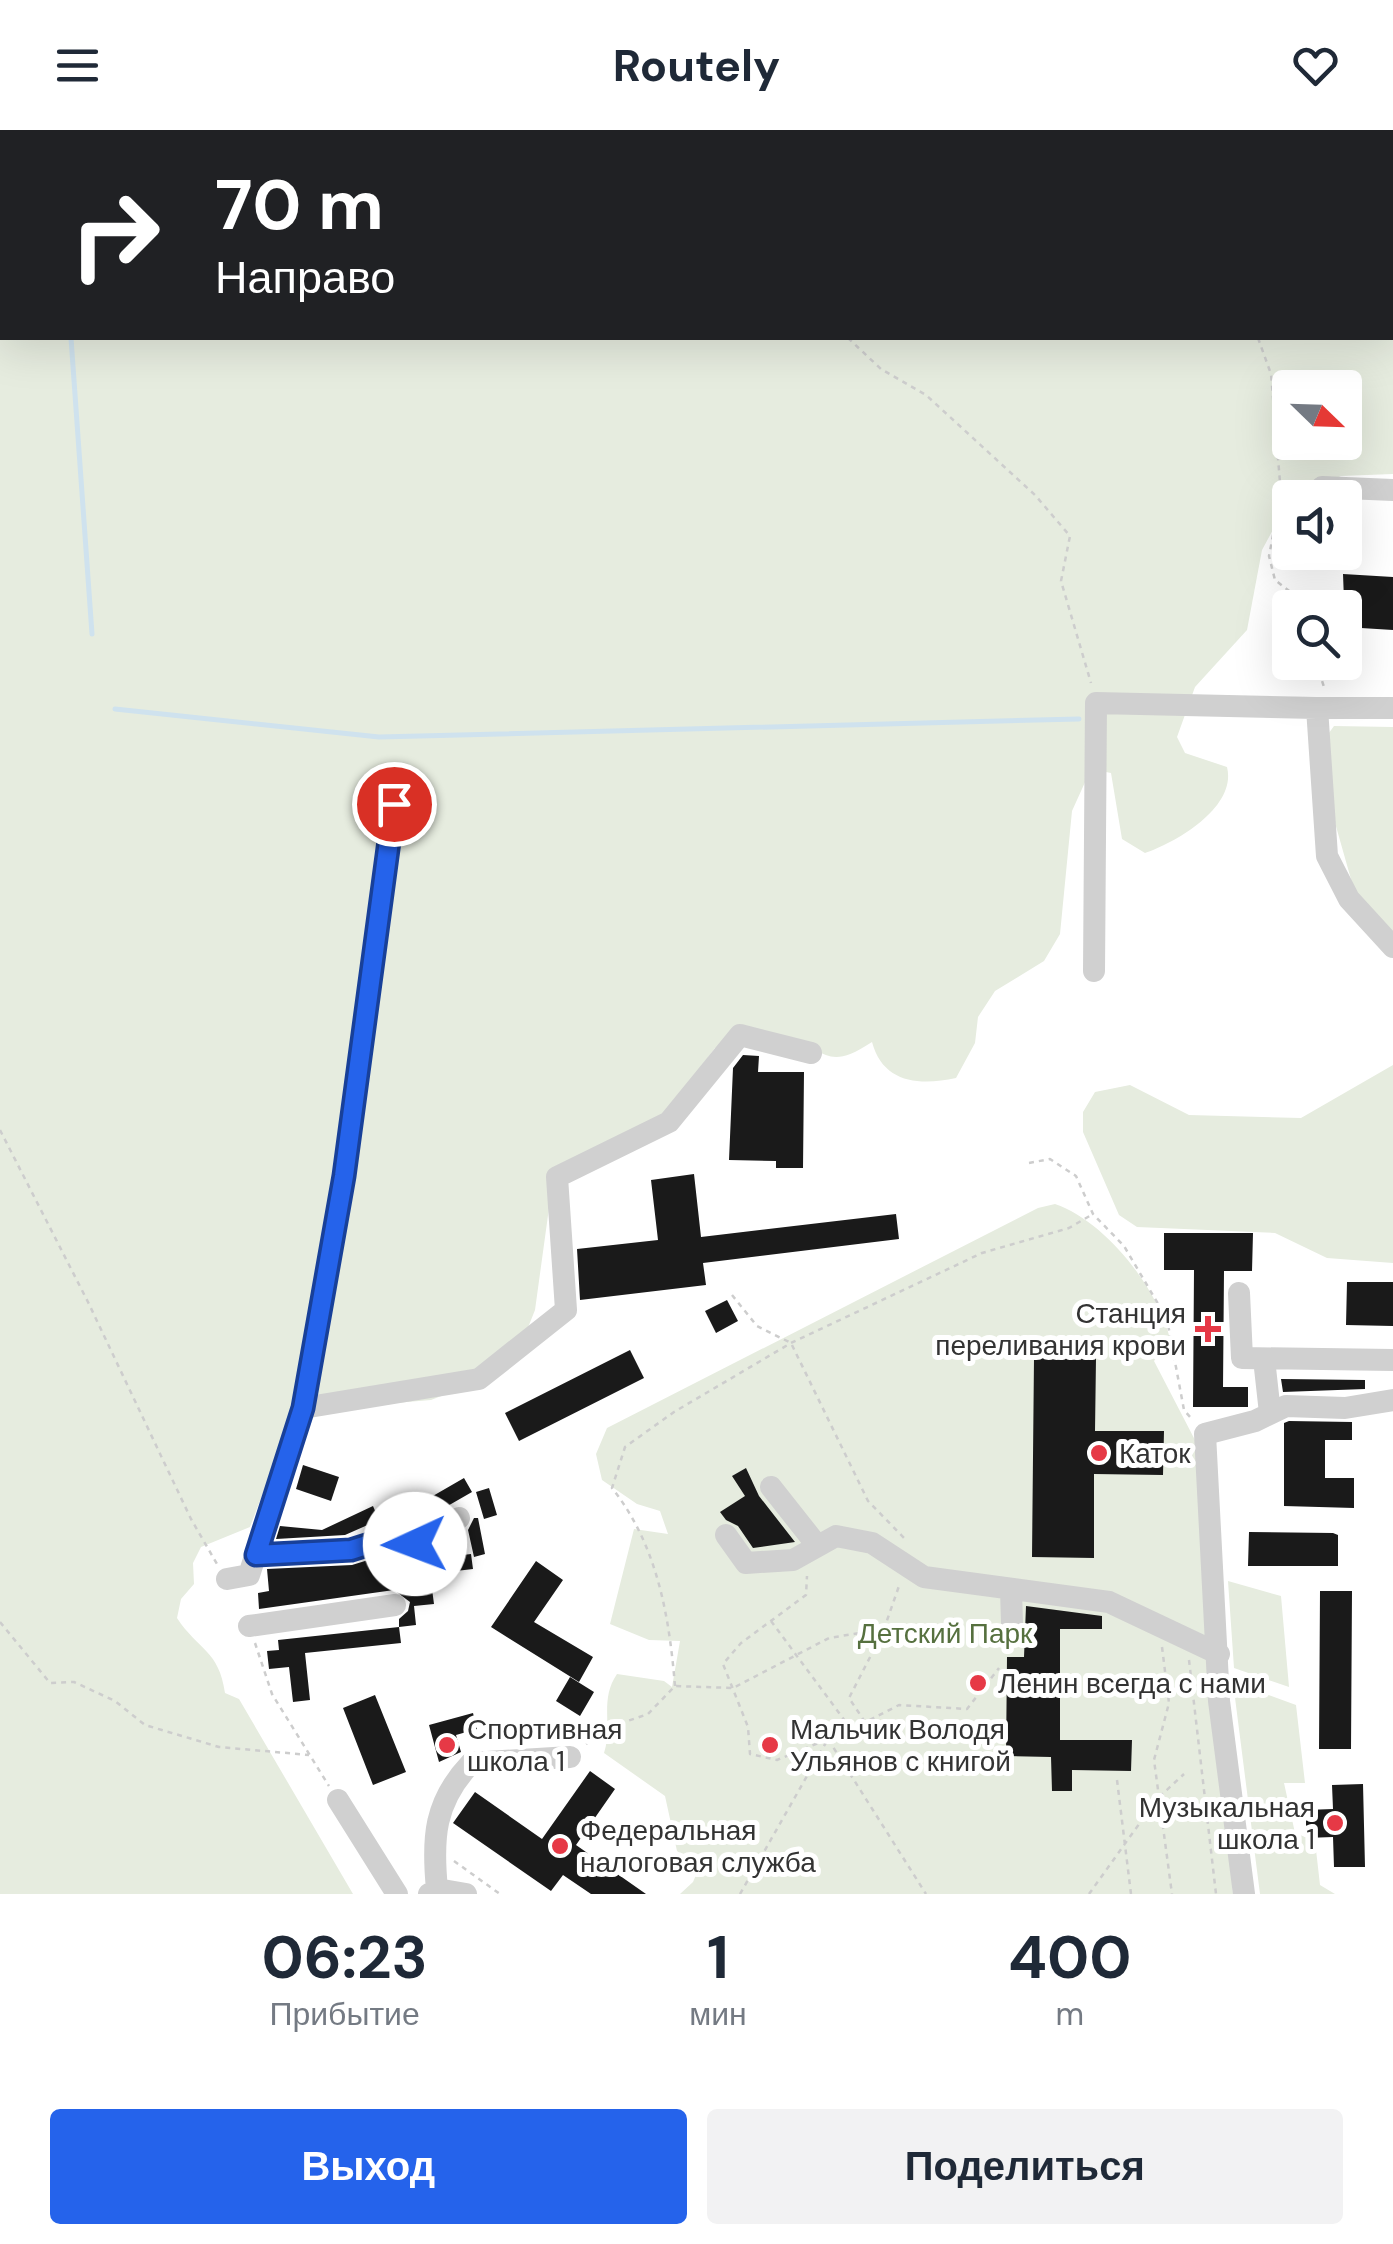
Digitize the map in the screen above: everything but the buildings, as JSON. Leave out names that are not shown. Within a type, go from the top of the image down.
[{"type":"street","points":[[1362,489],[1393,490]]},
{"type":"street","points":[[1094,971],[1096,704],[1393,708]]},
{"type":"street","points":[[1324,708],[1327,856],[1349,899],[1393,947]]},
{"type":"street","points":[[227,1579],[249,1575],[303,1408],[344,1176],[394,804]]},
{"type":"street","points":[[303,1408],[480,1379],[566,1310],[558,1177],[669,1122],[740,1035],[811,1053]]},
{"type":"street","points":[[1239,1293],[1242,1358],[1393,1360]]},
{"type":"street","points":[[1264,1358],[1270,1413]]},
{"type":"street","points":[[1244,1894],[1219,1701],[1205,1434],[1286,1406],[1345,1408],[1393,1400]]},
{"type":"street","points":[[771,1487],[816,1544]]},
{"type":"street","points":[[256,1555],[351,1550],[392,1537],[415,1544],[458,1518]]},
{"type":"street","points":[[726,1535],[746,1563],[793,1560],[836,1536],[872,1543],[924,1577],[1109,1602],[1219,1654]]},
{"type":"street","points":[[1011,1590],[1012,1624]]},
{"type":"street","points":[[250,1626],[395,1605]]},
{"type":"street","points":[[466,1894],[433,1892],[438,1811],[451,1784],[471,1763],[570,1757]]},
{"type":"street","points":[[338,1800],[397,1894]]},
{"type":"path","points":[[850,340],[881,369],[926,394],[1035,496],[1070,536],[1061,581],[1096,704]]},
{"type":"path","points":[[1259,340],[1271,374],[1281,494],[1269,556],[1276,580],[1288,590]]},
{"type":"path","points":[[1319,680],[1324,708]]},
{"type":"path","points":[[0,1130],[88,1302],[190,1519],[227,1579]]},
{"type":"path","points":[[1029,1163],[1050,1159],[1076,1176],[1093,1214],[1124,1246],[1167,1318],[1184,1410],[1205,1434]]},
{"type":"path","points":[[676,1686],[656,1566],[638,1521],[612,1488],[625,1446],[791,1344],[982,1253],[1069,1228],[1093,1214]]},
{"type":"path","points":[[732,1295],[757,1326],[791,1344],[868,1501],[906,1540],[898,1601],[849,1698],[864,1722]]},
{"type":"path","points":[[793,1560],[807,1576],[806,1595],[742,1643],[723,1664],[748,1727],[750,1754],[761,1760],[776,1760],[899,1705],[967,1709],[999,1668]]},
{"type":"path","points":[[0,1622],[50,1682],[74,1682],[115,1701],[145,1726],[219,1747],[310,1755]]},
{"type":"path","points":[[771,1622],[851,1729]]},
{"type":"path","points":[[250,1626],[272,1694],[338,1800]]},
{"type":"path","points":[[676,1686],[694,1690],[733,1688],[829,1638],[884,1628]]},
{"type":"path","points":[[1187,1638],[1216,1894]]},
{"type":"path","points":[[1162,1645],[1168,1703],[1154,1760],[1172,1894]]},
{"type":"path","points":[[570,1757],[604,1729],[648,1714],[676,1686]]},
{"type":"path","points":[[1167,1690],[1219,1701]]},
{"type":"path","points":[[740,1894],[828,1739]]},
{"type":"path","points":[[828,1739],[926,1894]]},
{"type":"path","points":[[1089,1894],[1122,1844],[1184,1774]]},
{"type":"path","points":[[1117,1780],[1131,1894]]},
{"type":"path","points":[[433,1846],[500,1894]]},
{"type":"green space","points":[[0,340],[1393,340],[1393,474],[1272,480],[1272,531],[1262,550],[1247,630],[1195,687],[1177,737],[1185,753],[1227,767],[1228,782],[1214,809],[1188,832],[1145,853],[1122,839],[1111,773],[1091,769],[1072,811],[1060,934],[1044,961],[995,991],[978,1017],[975,1043],[956,1078],[929,1082],[894,1074],[877,1056],[872,1042],[835,1057],[789,1043],[715,1048],[666,1113],[553,1179],[535,1310],[525,1335],[480,1381],[431,1400],[311,1410],[290,1422],[250,1527],[201,1547],[193,1563],[194,1584],[181,1599],[177,1618],[213,1659],[225,1693],[239,1699],[353,1894],[0,1894]]},
{"type":"green space","points":[[1334,726],[1393,727],[1393,948],[1360,911],[1324,784],[1326,737]]},
{"type":"green space","points":[[1393,1065],[1393,1263],[1327,1258],[1275,1233],[1137,1227],[1119,1215],[1083,1132],[1083,1112],[1095,1092],[1130,1085],[1189,1115],[1301,1118]]},
{"type":"green space","name":"Детский Парк","points":[[1055,1204],[1092,1225],[1127,1259],[1154,1299],[1170,1339],[1154,1361],[1196,1442],[1233,1894],[680,1894],[693,1882],[699,1868],[677,1851],[665,1796],[604,1753],[607,1703],[617,1674],[664,1681],[672,1687],[680,1641],[649,1640],[610,1624],[634,1529],[668,1534],[660,1511],[637,1504],[602,1480],[596,1454],[607,1428],[1038,1208]]},
{"type":"green space","points":[[1228,1581],[1281,1596],[1289,1687],[1234,1668]]},
{"type":"green space","points":[[1233,1682],[1296,1705],[1305,1783],[1284,1783],[1295,1833],[1315,1841],[1320,1885],[1335,1894],[1260,1894]]},
{"type":"waterway","points":[[71,340],[92,634]]},
{"type":"waterway","points":[[115,709],[379,737],[1079,719]]},
{"type":"place","name":"Станция переливания крови","points":[[1208,1329]]},
{"type":"place","name":"Каток","points":[[1099,1453]]},
{"type":"place","name":"Ленин всегда с нами","points":[[978,1683]]},
{"type":"place","name":"Спортивная школа 1","points":[[447,1745]]},
{"type":"place","name":"Мальчик Володя Ульянов с книгой","points":[[770,1745]]},
{"type":"place","name":"Музыкальная школа 1","points":[[1335,1823]]},
{"type":"place","name":"Федеральная налоговая служба","points":[[560,1846]]},
{"type":"route","points":[[394,804],[344,1176],[303,1408],[256,1555],[351,1550],[392,1537],[415,1544]]}]
